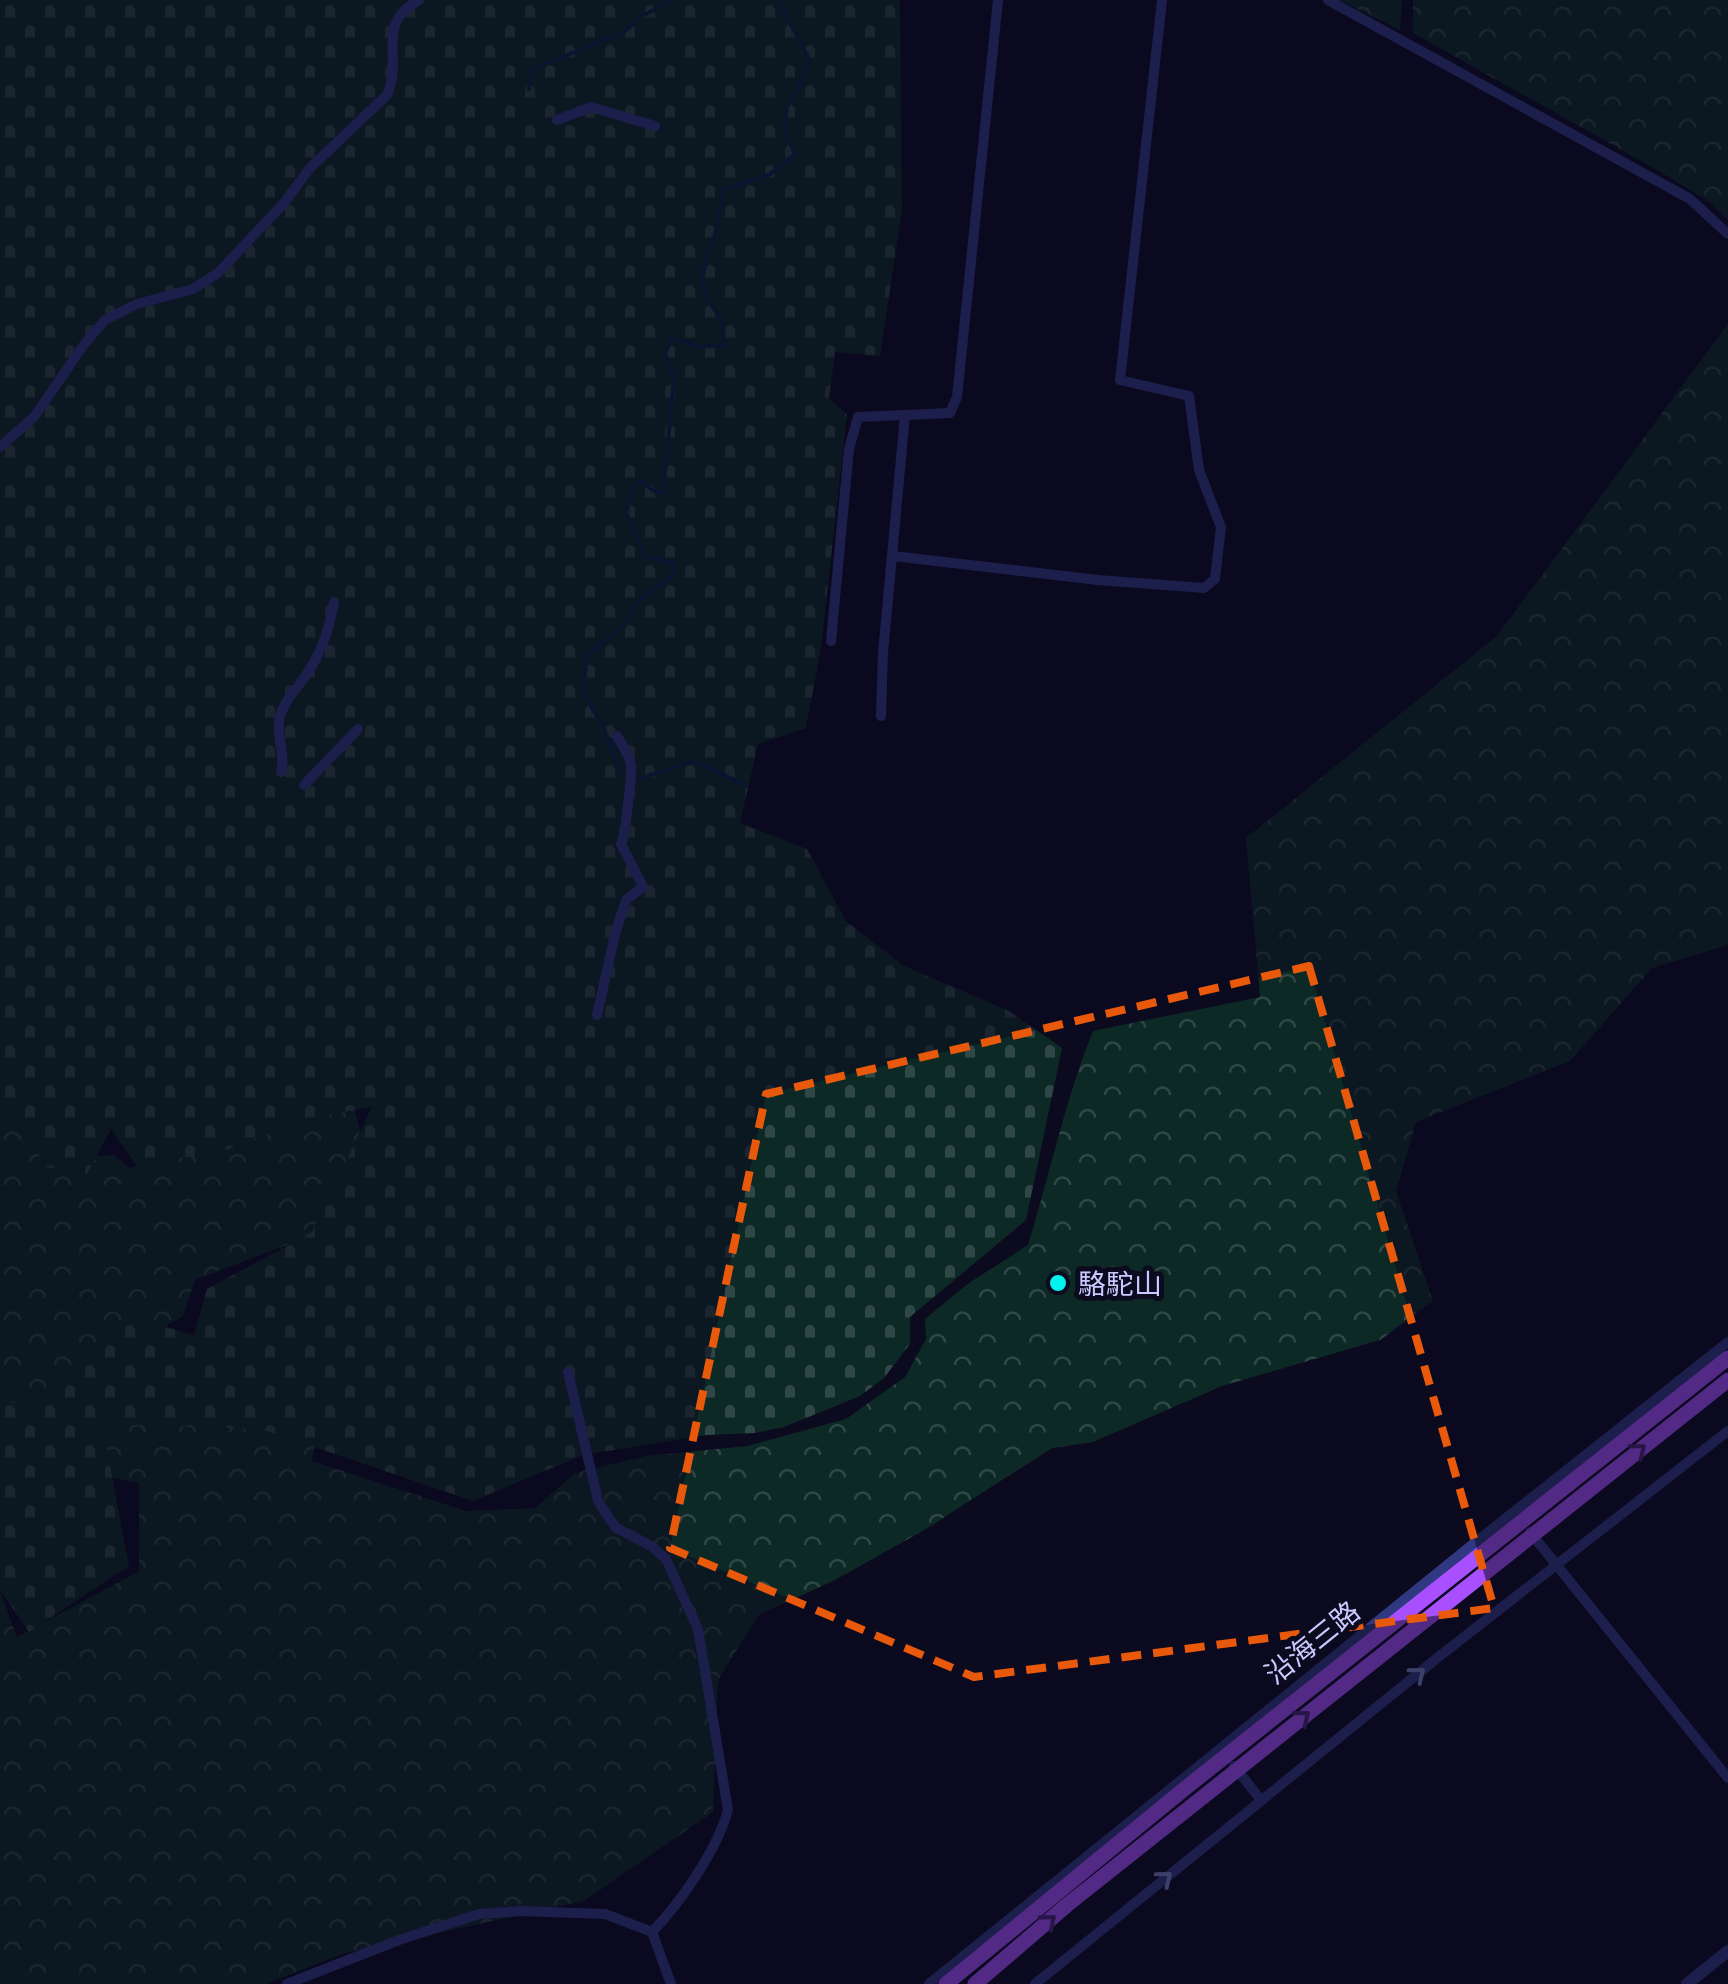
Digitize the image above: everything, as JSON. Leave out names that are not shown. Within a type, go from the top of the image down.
[{"type":"main road","name":"沿海三路","points":[[975,1984],[1594,1485],[1728,1358]]},
{"type":"main road","name":"沿海三路","points":[[946,1984],[1223,1752],[1578,1468],[1694,1387],[1728,1380]]},
{"type":"street","points":[[0,447],[34,417],[84,343],[105,320],[137,304],[193,289],[218,273],[328,149],[387,95],[394,79],[392,27],[406,7],[420,0]]},
{"type":"street","points":[[830,641],[848,450],[858,416],[950,412],[957,397],[998,0]]},
{"type":"street","points":[[893,556],[1204,588],[1214,579],[1221,527],[1199,470],[1189,396],[1120,380],[1162,0]]},
{"type":"street","points":[[1328,0],[1690,199],[1728,234]]},
{"type":"street","points":[[557,120],[592,107],[656,126]]},
{"type":"street","points":[[881,716],[883,653],[905,415]]},
{"type":"street","points":[[281,772],[284,762],[278,722],[286,701],[313,666],[330,628],[334,602]]},
{"type":"street","points":[[304,785],[358,728]]},
{"type":"street","points":[[597,1015],[614,934],[626,900],[643,888],[621,844],[626,832],[624,815],[631,764],[617,736]]},
{"type":"street","name":"沿海三路","points":[[1694,1387],[1728,1342]]},
{"type":"street","points":[[568,1372],[598,1501],[615,1527],[666,1559],[698,1629],[728,1810],[722,1831],[669,1914],[652,1932]]},
{"type":"street","points":[[1035,1984],[1728,1431]]},
{"type":"street","points":[[1578,1468],[1594,1485]]},
{"type":"street","points":[[1516,1517],[1728,1778]]},
{"type":"street","points":[[1343,1656],[1357,1674]]},
{"type":"street","points":[[1223,1752],[1262,1800]]},
{"type":"street","name":"沿海三路","points":[[929,1984],[1223,1752]]},
{"type":"street","points":[[287,1984],[479,1914],[520,1912],[604,1914],[652,1932],[671,1984]]},
{"type":"street","points":[[1687,1984],[1728,1951]]},
{"type":"highlighted area","points":[[1309,966],[1494,1608],[974,1677],[670,1548],[766,1094]]},
{"type":"green space","points":[[0,0],[900,0],[902,210],[880,356],[835,352],[829,398],[847,415],[821,648],[806,728],[758,744],[740,823],[807,849],[846,921],[904,966],[1009,1011],[1062,1048],[1026,1220],[910,1317],[910,1344],[884,1378],[860,1396],[784,1427],[583,1455],[473,1501],[261,1429],[102,1424],[129,1566],[29,1632],[0,1590],[0,1402],[33,1403],[127,1316],[194,1335],[207,1289],[312,1232],[372,1107],[310,1118],[226,1150],[137,1166],[111,1129],[87,1174],[45,1167],[12,1106],[0,1132]]},
{"type":"green space","points":[[1339,0],[1402,0],[1400,30]]},
{"type":"green space","points":[[1413,0],[1728,0],[1728,221],[1714,205],[1659,171],[1413,33]]},
{"type":"green space","points":[[1728,324],[1728,945],[1652,968],[1570,1061],[1416,1122],[1396,1191],[1433,1301],[1380,1340],[1222,1386],[1093,1442],[1052,1448],[926,1529],[835,1580],[759,1615],[718,1680],[713,1812],[584,1901],[342,1954],[266,1984],[0,1984],[0,1591],[17,1637],[139,1571],[139,1483],[67,1468],[78,1429],[340,1321],[312,1461],[466,1511],[535,1508],[575,1473],[646,1456],[747,1446],[846,1419],[905,1377],[926,1339],[925,1319],[969,1283],[1028,1245],[1093,1031],[1260,997],[1246,838],[1497,636]]},
{"type":"green space","points":[[11,1092],[72,1157],[114,1155],[130,1168],[275,1118],[352,1098],[367,1160],[366,1215],[195,1280],[183,1316],[0,1424],[0,1116]]},
{"type":"waterway","points":[[529,89],[533,69],[624,32],[640,17],[674,0]]},
{"type":"waterway","points":[[622,775],[603,726],[583,693],[587,655],[626,624],[633,608],[668,580],[674,570],[672,563],[645,556],[626,513],[634,485],[641,481],[663,493],[674,378],[665,353],[672,338],[699,347],[723,345],[723,326],[705,293],[703,277],[724,189],[769,175],[795,154],[784,128],[787,107],[804,77],[808,57],[778,0]]},
{"type":"waterway","points":[[635,780],[695,761],[747,786]]},
{"type":"place","name":"駱駝山","points":[[1058,1283]]}]
